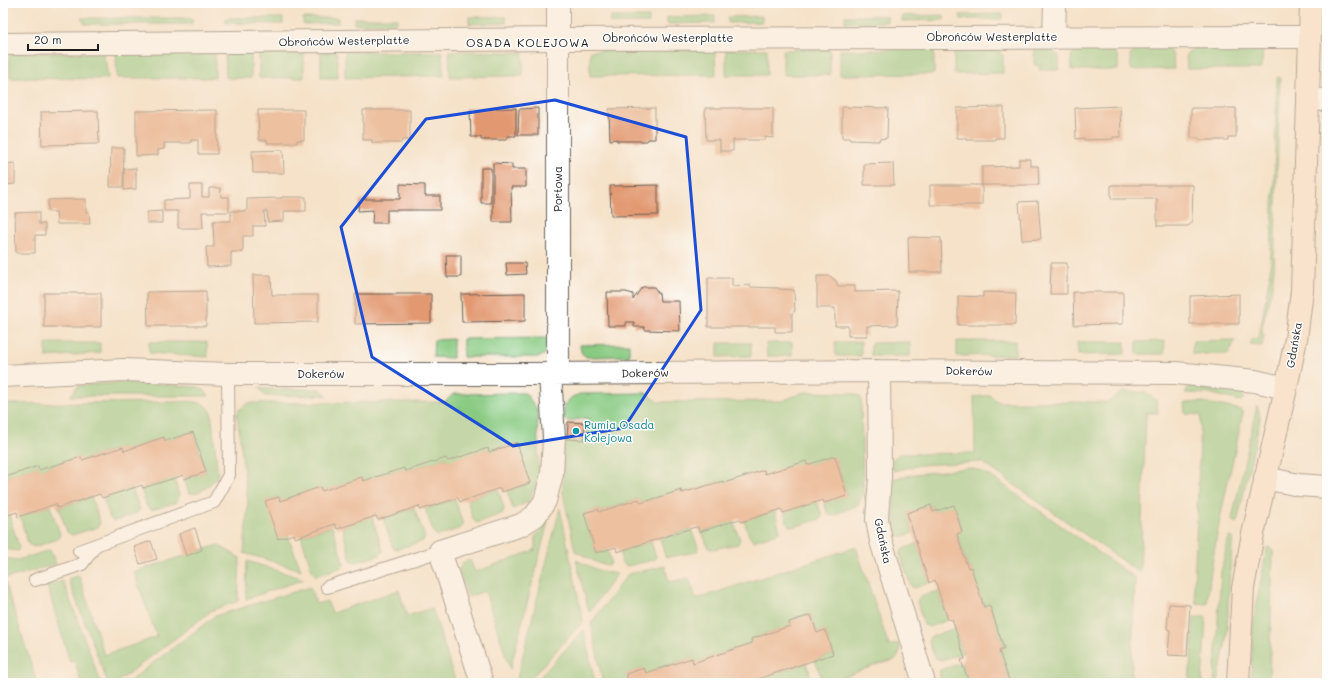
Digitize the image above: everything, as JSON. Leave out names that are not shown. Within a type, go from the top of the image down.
[{"type":"main road","name":"Gdańska","points":[[1238,683],[1243,588],[1253,534],[1296,339],[1302,291],[1318,100],[1309,37],[1311,3]]},
{"type":"street","name":"Portowa","points":[[440,551],[522,525],[535,516],[544,501],[552,474],[554,438],[558,3]]},
{"type":"street","points":[[1054,37],[1055,3]]},
{"type":"street","name":"Obrońców Westerplatte","points":[[3,44],[558,39],[1309,37]]},
{"type":"street","name":"Dokerów","points":[[3,376],[124,370],[228,374],[554,374],[879,371],[1176,373],[1255,381],[1286,388]]},
{"type":"street","name":"Gdańska","points":[[879,371],[880,477],[877,519],[881,541],[924,683]]},
{"type":"street","points":[[1265,478],[1299,485],[1327,487]]},
{"type":"street","points":[[440,551],[482,683]]},
{"type":"lane","points":[[79,551],[214,502],[229,475],[228,374]]},
{"type":"lane","points":[[35,580],[82,564],[96,545]]},
{"type":"lane","points":[[327,587],[440,551]]},
{"type":"highlighted area","points":[[555,100],[686,137],[701,310],[624,428],[513,446],[372,357],[341,227],[426,119]]},
{"type":"green space","points":[[1003,14],[1003,19],[961,19],[960,15]]},
{"type":"green space","points":[[944,15],[944,20],[902,21],[902,16]]},
{"type":"green space","points":[[715,16],[715,23],[667,24],[667,17]]},
{"type":"green space","points":[[762,16],[762,22],[728,23],[728,17]]},
{"type":"green space","points":[[845,16],[887,16],[887,22],[845,22]]},
{"type":"green space","points":[[469,17],[506,17],[506,23],[469,24]]},
{"type":"green space","points":[[610,17],[649,17],[649,23],[610,23]]},
{"type":"green space","points":[[81,18],[192,18],[192,24],[85,24]]},
{"type":"green space","points":[[226,18],[283,18],[283,24],[226,23]]},
{"type":"green space","points":[[303,18],[338,18],[338,23],[303,24]]},
{"type":"green space","points":[[354,18],[397,18],[397,23],[354,24]]},
{"type":"green space","points":[[1263,47],[1262,66],[1259,69],[1187,69],[1186,55],[1194,48]]},
{"type":"green space","points":[[1034,48],[1052,49],[1059,56],[1059,70],[1040,70],[1039,66],[1034,64]]},
{"type":"green space","points":[[1079,48],[1110,48],[1118,56],[1118,70],[1072,70],[1071,56]]},
{"type":"green space","points":[[1139,48],[1167,48],[1173,56],[1174,69],[1131,70],[1130,55]]},
{"type":"green space","points":[[767,49],[767,75],[726,75],[726,50]]},
{"type":"green space","points":[[830,49],[830,75],[783,75],[783,50]]},
{"type":"green space","points":[[934,49],[934,74],[840,75],[840,50]]},
{"type":"green space","points":[[954,49],[997,49],[1003,56],[1003,73],[954,74]]},
{"type":"green space","points":[[715,50],[716,75],[590,76],[590,51]]},
{"type":"green space","points":[[449,51],[523,52],[523,76],[450,77]]},
{"type":"green space","points":[[215,52],[215,78],[117,78],[116,53]]},
{"type":"green space","points":[[225,52],[251,52],[251,78],[226,78]]},
{"type":"green space","points":[[259,52],[304,52],[304,78],[259,78]]},
{"type":"green space","points":[[321,52],[337,52],[338,78],[321,78]]},
{"type":"green space","points":[[345,52],[442,52],[444,76],[345,78]]},
{"type":"green space","points":[[11,53],[103,53],[108,79],[10,78],[9,57]]},
{"type":"green space","points":[[1280,77],[1274,269],[1272,287],[1262,327],[1264,336],[1262,346],[1250,345],[1252,339],[1259,338],[1270,274],[1277,78]]},
{"type":"green space","points":[[549,338],[548,347],[545,354],[539,357],[463,357],[463,339]]},
{"type":"green space","points":[[453,339],[453,358],[433,357],[434,340]]},
{"type":"green space","points":[[1235,340],[1229,354],[1192,354],[1193,341]]},
{"type":"green space","points":[[957,341],[1015,341],[1015,355],[957,356]]},
{"type":"green space","points":[[1165,341],[1164,354],[1137,354],[1137,342]]},
{"type":"green space","points":[[149,342],[207,342],[208,357],[149,353]]},
{"type":"green space","points":[[835,342],[861,342],[861,356],[836,356]]},
{"type":"green space","points":[[910,342],[910,356],[871,356],[871,343]]},
{"type":"green space","points":[[1077,342],[1125,342],[1125,354],[1078,355]]},
{"type":"green space","points":[[46,343],[100,343],[100,353],[46,357]]},
{"type":"green space","points":[[718,343],[751,343],[751,356],[718,357]]},
{"type":"green space","points":[[766,343],[792,343],[792,356],[767,356]]},
{"type":"green space","points":[[629,344],[629,356],[587,357],[582,352],[580,345]]},
{"type":"green space","points":[[126,382],[198,387],[204,390],[209,396],[70,396],[78,386]]},
{"type":"green space","points":[[1194,385],[1238,391],[1244,393],[1243,399],[1241,401],[1212,394],[1185,393],[1189,387]]},
{"type":"green space","points":[[259,387],[263,389],[321,389],[327,395],[266,396]]},
{"type":"green space","points":[[804,392],[851,393],[861,398],[863,494],[858,505],[832,516],[828,514],[824,503],[847,495],[835,457],[765,474],[764,471],[724,483],[723,481],[682,493],[681,490],[641,503],[639,499],[599,512],[598,509],[584,513],[596,553],[607,549],[611,561],[610,565],[600,564],[575,551],[563,493],[563,441],[587,442],[588,418],[567,421],[564,420],[564,405],[572,397],[580,394],[646,393],[658,402],[782,401]]},
{"type":"green space","points":[[1122,392],[1144,392],[1156,400],[1158,413],[1146,413],[1140,571],[1137,571],[982,462],[919,465],[893,471],[892,460],[899,454],[975,453],[974,397],[990,395],[998,402],[1108,402]]},
{"type":"green space","points":[[525,393],[537,409],[539,478],[528,502],[513,509],[507,491],[530,483],[516,443],[489,452],[448,461],[446,458],[405,471],[404,468],[363,481],[362,478],[322,491],[320,488],[280,501],[278,497],[266,501],[288,536],[301,570],[244,553],[248,503],[237,415],[239,410],[248,403],[445,402],[453,394]]},
{"type":"green space","points":[[197,402],[203,404],[211,411],[218,475],[209,485],[197,493],[189,493],[184,479],[206,472],[193,432],[165,441],[164,437],[124,451],[122,447],[82,460],[80,457],[39,470],[38,466],[3,478],[3,404]]},
{"type":"green space","points":[[1203,402],[1241,410],[1243,413],[1222,508],[1213,556],[1207,604],[1196,603],[1194,588],[1201,415],[1185,414],[1184,403]]},
{"type":"green space","points":[[1257,406],[1260,419],[1237,523],[1232,521],[1232,519]]},
{"type":"green space","points":[[968,468],[978,470],[992,477],[1135,578],[1131,683],[1010,683],[999,651],[1004,649],[990,605],[984,607],[971,567],[968,568],[957,534],[962,531],[954,506],[933,512],[931,505],[907,513],[913,533],[901,537],[896,535],[892,479],[916,474]]},
{"type":"green space","points":[[174,478],[179,496],[177,502],[152,510],[147,507],[141,489]]},
{"type":"green space","points":[[132,488],[140,510],[137,513],[114,521],[110,518],[103,497]]},
{"type":"green space","points":[[498,489],[504,508],[503,513],[477,523],[473,520],[467,500]]},
{"type":"green space","points":[[91,497],[100,522],[98,527],[72,535],[67,532],[59,508]]},
{"type":"green space","points":[[455,499],[463,525],[461,528],[438,536],[434,533],[425,509]]},
{"type":"green space","points":[[817,502],[822,515],[821,519],[793,527],[788,525],[784,512]]},
{"type":"green space","points":[[50,506],[60,534],[58,539],[34,547],[28,544],[20,516]]},
{"type":"green space","points":[[414,508],[425,537],[423,541],[397,549],[393,548],[383,518]]},
{"type":"green space","points":[[560,508],[583,621],[536,673],[525,683],[516,683]]},
{"type":"green space","points":[[775,511],[780,532],[754,541],[749,536],[744,521]]},
{"type":"green space","points":[[9,515],[19,547],[18,551],[3,549],[3,517]]},
{"type":"green space","points":[[372,517],[383,551],[380,555],[356,562],[351,560],[342,527]]},
{"type":"green space","points":[[733,521],[740,539],[738,544],[712,549],[708,548],[702,531]]},
{"type":"green space","points":[[548,522],[510,669],[485,591],[468,597],[459,570],[463,562],[470,560],[475,572],[535,550],[535,537]]},
{"type":"green space","points":[[332,526],[344,565],[316,576],[313,573],[301,536]]},
{"type":"green space","points":[[691,529],[698,547],[697,552],[668,557],[665,556],[660,539]]},
{"type":"green space","points":[[1229,537],[1233,538],[1227,634],[1218,683],[1214,683],[1221,572]]},
{"type":"green space","points":[[651,542],[656,557],[654,560],[627,566],[622,563],[620,552]]},
{"type":"green space","points":[[917,544],[929,583],[914,588],[911,586],[900,554],[903,549]]},
{"type":"green space","points":[[218,545],[240,558],[238,601],[210,611],[116,683],[108,683],[68,579],[79,575],[104,655],[157,637],[134,572]]},
{"type":"green space","points":[[856,547],[889,646],[899,643],[899,655],[895,660],[876,665],[827,683],[823,682],[815,660],[833,654],[825,630],[817,633],[811,615],[789,622],[790,626],[751,639],[752,643],[693,663],[691,658],[646,673],[644,668],[627,674],[629,683],[603,683],[591,623],[628,574],[665,566],[669,582],[689,578],[696,599]]},
{"type":"green space","points":[[1267,547],[1271,548],[1273,552],[1269,683],[1251,683],[1253,624]]},
{"type":"green space","points":[[50,550],[56,564],[4,579],[37,683],[3,683],[3,558],[18,560]]},
{"type":"green space","points":[[576,560],[598,570],[617,574],[589,612]]},
{"type":"green space","points":[[247,561],[304,579],[246,599]]},
{"type":"green space","points":[[63,581],[101,683],[81,683],[75,661],[70,662],[47,586]]},
{"type":"green space","points":[[310,587],[316,604],[327,601],[332,613],[399,590],[407,616],[432,608],[456,683],[127,683],[215,616]]},
{"type":"green space","points":[[938,591],[948,620],[929,627],[924,625],[917,601],[921,596]]},
{"type":"green space","points":[[1194,617],[1206,617],[1202,683],[1189,683]]},
{"type":"green space","points":[[955,628],[963,653],[941,660],[935,658],[929,642],[930,637]]},
{"type":"green space","points":[[584,630],[595,683],[534,683]]},
{"type":"green space","points":[[806,663],[813,683],[769,683],[767,676]]},
{"type":"green space","points":[[962,663],[969,683],[942,683],[940,670]]},
{"type":"building","points":[[1120,106],[1121,137],[1113,137],[1113,139],[1076,139],[1075,108]]},
{"type":"building","points":[[842,107],[888,108],[887,138],[879,139],[879,141],[850,140],[849,138],[842,138]]},
{"type":"building","points":[[1004,107],[1004,138],[995,138],[995,140],[966,140],[966,138],[957,138],[957,108]]},
{"type":"building","points":[[516,108],[516,136],[507,136],[507,140],[481,140],[481,137],[471,137],[470,109]]},
{"type":"building","points":[[538,108],[538,135],[518,135],[519,109]]},
{"type":"building","points":[[655,108],[655,139],[648,139],[647,141],[610,140],[609,109]]},
{"type":"building","points":[[705,108],[773,108],[773,138],[765,137],[765,140],[733,140],[733,151],[720,151],[720,140],[706,140]]},
{"type":"building","points":[[1191,108],[1236,108],[1236,137],[1228,137],[1228,140],[1199,140],[1199,138],[1191,138]]},
{"type":"building","points":[[217,110],[217,154],[198,154],[198,140],[191,140],[191,143],[164,143],[164,149],[158,150],[158,155],[136,156],[136,111]]},
{"type":"building","points":[[258,110],[304,110],[304,140],[297,140],[297,143],[267,143],[267,140],[259,140]]},
{"type":"building","points":[[363,110],[410,110],[410,140],[402,140],[401,143],[372,143],[372,140],[363,140]]},
{"type":"building","points":[[98,111],[99,144],[42,145],[41,112]]},
{"type":"building","points":[[111,148],[124,148],[123,187],[110,187]]},
{"type":"building","points":[[283,150],[284,173],[253,173],[252,151]]},
{"type":"building","points":[[1019,159],[1030,159],[1030,166],[1038,166],[1039,185],[982,185],[982,167],[1019,166]]},
{"type":"building","points":[[15,163],[15,184],[4,185],[4,164]]},
{"type":"building","points":[[493,163],[512,164],[512,169],[526,169],[526,187],[511,187],[512,222],[493,222]]},
{"type":"building","points":[[893,163],[894,185],[864,185],[864,164]]},
{"type":"building","points":[[136,168],[136,189],[124,190],[124,169]]},
{"type":"building","points":[[481,168],[491,168],[491,203],[481,203]]},
{"type":"building","points":[[400,184],[425,185],[425,196],[440,196],[440,210],[387,210],[387,223],[372,223],[373,210],[358,211],[359,199],[400,199]]},
{"type":"building","points":[[190,185],[202,185],[202,197],[209,197],[209,188],[220,188],[221,197],[229,197],[229,212],[202,212],[203,228],[178,228],[178,211],[164,211],[164,200],[190,199]]},
{"type":"building","points":[[658,185],[658,215],[611,216],[610,186]]},
{"type":"building","points":[[930,185],[982,185],[982,205],[930,205]]},
{"type":"building","points":[[1111,185],[1193,185],[1192,223],[1188,226],[1157,226],[1157,199],[1111,199]]},
{"type":"building","points":[[306,197],[306,211],[284,211],[284,221],[268,222],[267,211],[264,211],[265,226],[253,226],[253,236],[243,236],[243,252],[231,252],[231,266],[207,267],[206,247],[214,247],[213,221],[231,221],[231,211],[247,211],[247,199]]},
{"type":"building","points":[[86,199],[86,212],[89,212],[90,224],[57,224],[56,212],[48,212],[48,200]]},
{"type":"building","points":[[1038,201],[1041,239],[1022,240],[1019,202]]},
{"type":"building","points":[[162,211],[162,223],[147,223],[147,212]]},
{"type":"building","points":[[39,212],[39,224],[45,224],[45,235],[35,235],[35,253],[16,253],[15,213]]},
{"type":"building","points":[[908,237],[941,238],[942,272],[909,272]]},
{"type":"building","points":[[446,255],[461,255],[461,277],[447,277]]},
{"type":"building","points":[[506,263],[525,263],[526,274],[507,275]]},
{"type":"building","points":[[1051,263],[1067,263],[1067,294],[1050,294]]},
{"type":"building","points":[[253,275],[271,275],[272,295],[318,295],[318,322],[254,323]]},
{"type":"building","points":[[817,276],[830,276],[837,282],[837,286],[855,286],[855,292],[898,291],[897,325],[867,326],[867,336],[848,336],[848,326],[835,326],[835,308],[817,308]]},
{"type":"building","points":[[708,278],[732,278],[732,286],[750,285],[750,287],[794,290],[795,311],[792,313],[792,332],[775,332],[775,327],[708,327]]},
{"type":"building","points":[[642,287],[654,287],[659,294],[660,301],[679,301],[680,331],[645,330],[644,327],[634,327],[634,322],[626,322],[626,326],[608,326],[607,292],[626,292],[633,294],[633,300]]},
{"type":"building","points":[[206,291],[206,326],[148,326],[147,292]]},
{"type":"building","points":[[983,292],[1016,293],[1015,325],[958,325],[958,296],[983,297]]},
{"type":"building","points":[[1073,292],[1123,292],[1123,324],[1074,325]]},
{"type":"building","points":[[44,293],[101,293],[101,327],[44,327]]},
{"type":"building","points":[[525,293],[525,321],[462,322],[461,294]]},
{"type":"building","points":[[355,294],[431,294],[431,323],[355,324]]},
{"type":"building","points":[[1239,294],[1239,324],[1190,324],[1190,296]]},
{"type":"building","name":"Rumia Osada Kolejowa","points":[[568,422],[585,423],[584,440],[567,439]]},
{"type":"building","points":[[193,432],[206,472],[184,479],[183,475],[143,488],[142,485],[102,498],[100,494],[57,508],[56,504],[18,517],[17,512],[3,517],[3,478],[38,466],[39,470],[81,457],[82,460],[123,447],[124,451],[164,437],[165,441]]},
{"type":"building","points":[[517,443],[530,483],[502,492],[500,488],[460,502],[458,498],[420,510],[419,506],[378,520],[376,516],[337,529],[335,524],[295,538],[294,534],[278,539],[265,501],[279,497],[280,501],[320,487],[322,491],[362,477],[363,481],[404,468],[405,471],[446,458],[448,461],[488,448],[489,452]]},
{"type":"building","points":[[835,456],[847,496],[824,503],[823,500],[783,513],[781,509],[741,522],[740,519],[699,532],[698,527],[695,527],[617,552],[616,547],[596,553],[584,513],[598,509],[599,512],[639,499],[641,503],[681,490],[682,493],[723,481],[724,483],[764,470],[765,474],[806,461],[807,465]]},
{"type":"building","points":[[931,505],[933,512],[954,505],[962,532],[957,534],[965,560],[968,568],[971,567],[984,607],[989,605],[991,609],[1004,649],[999,651],[1010,683],[969,683],[961,660],[965,659],[952,619],[948,620],[935,580],[929,583],[907,513]]},
{"type":"building","points":[[195,528],[202,550],[186,556],[179,534]]},
{"type":"building","points":[[151,541],[157,559],[140,564],[134,547]]},
{"type":"building","points":[[1169,604],[1190,605],[1187,656],[1168,655],[1170,630],[1167,629]]},
{"type":"building","points":[[811,615],[817,633],[825,630],[833,654],[758,679],[759,683],[629,683],[626,674],[644,668],[646,673],[692,658],[693,663],[752,643],[751,639],[790,626],[789,622]]},
{"type":"place","name":"Rumia Osada Kolejowa","points":[[576,431]]},
{"type":"district","name":"OSADA KOLEJOWA","points":[[528,43]]}]
